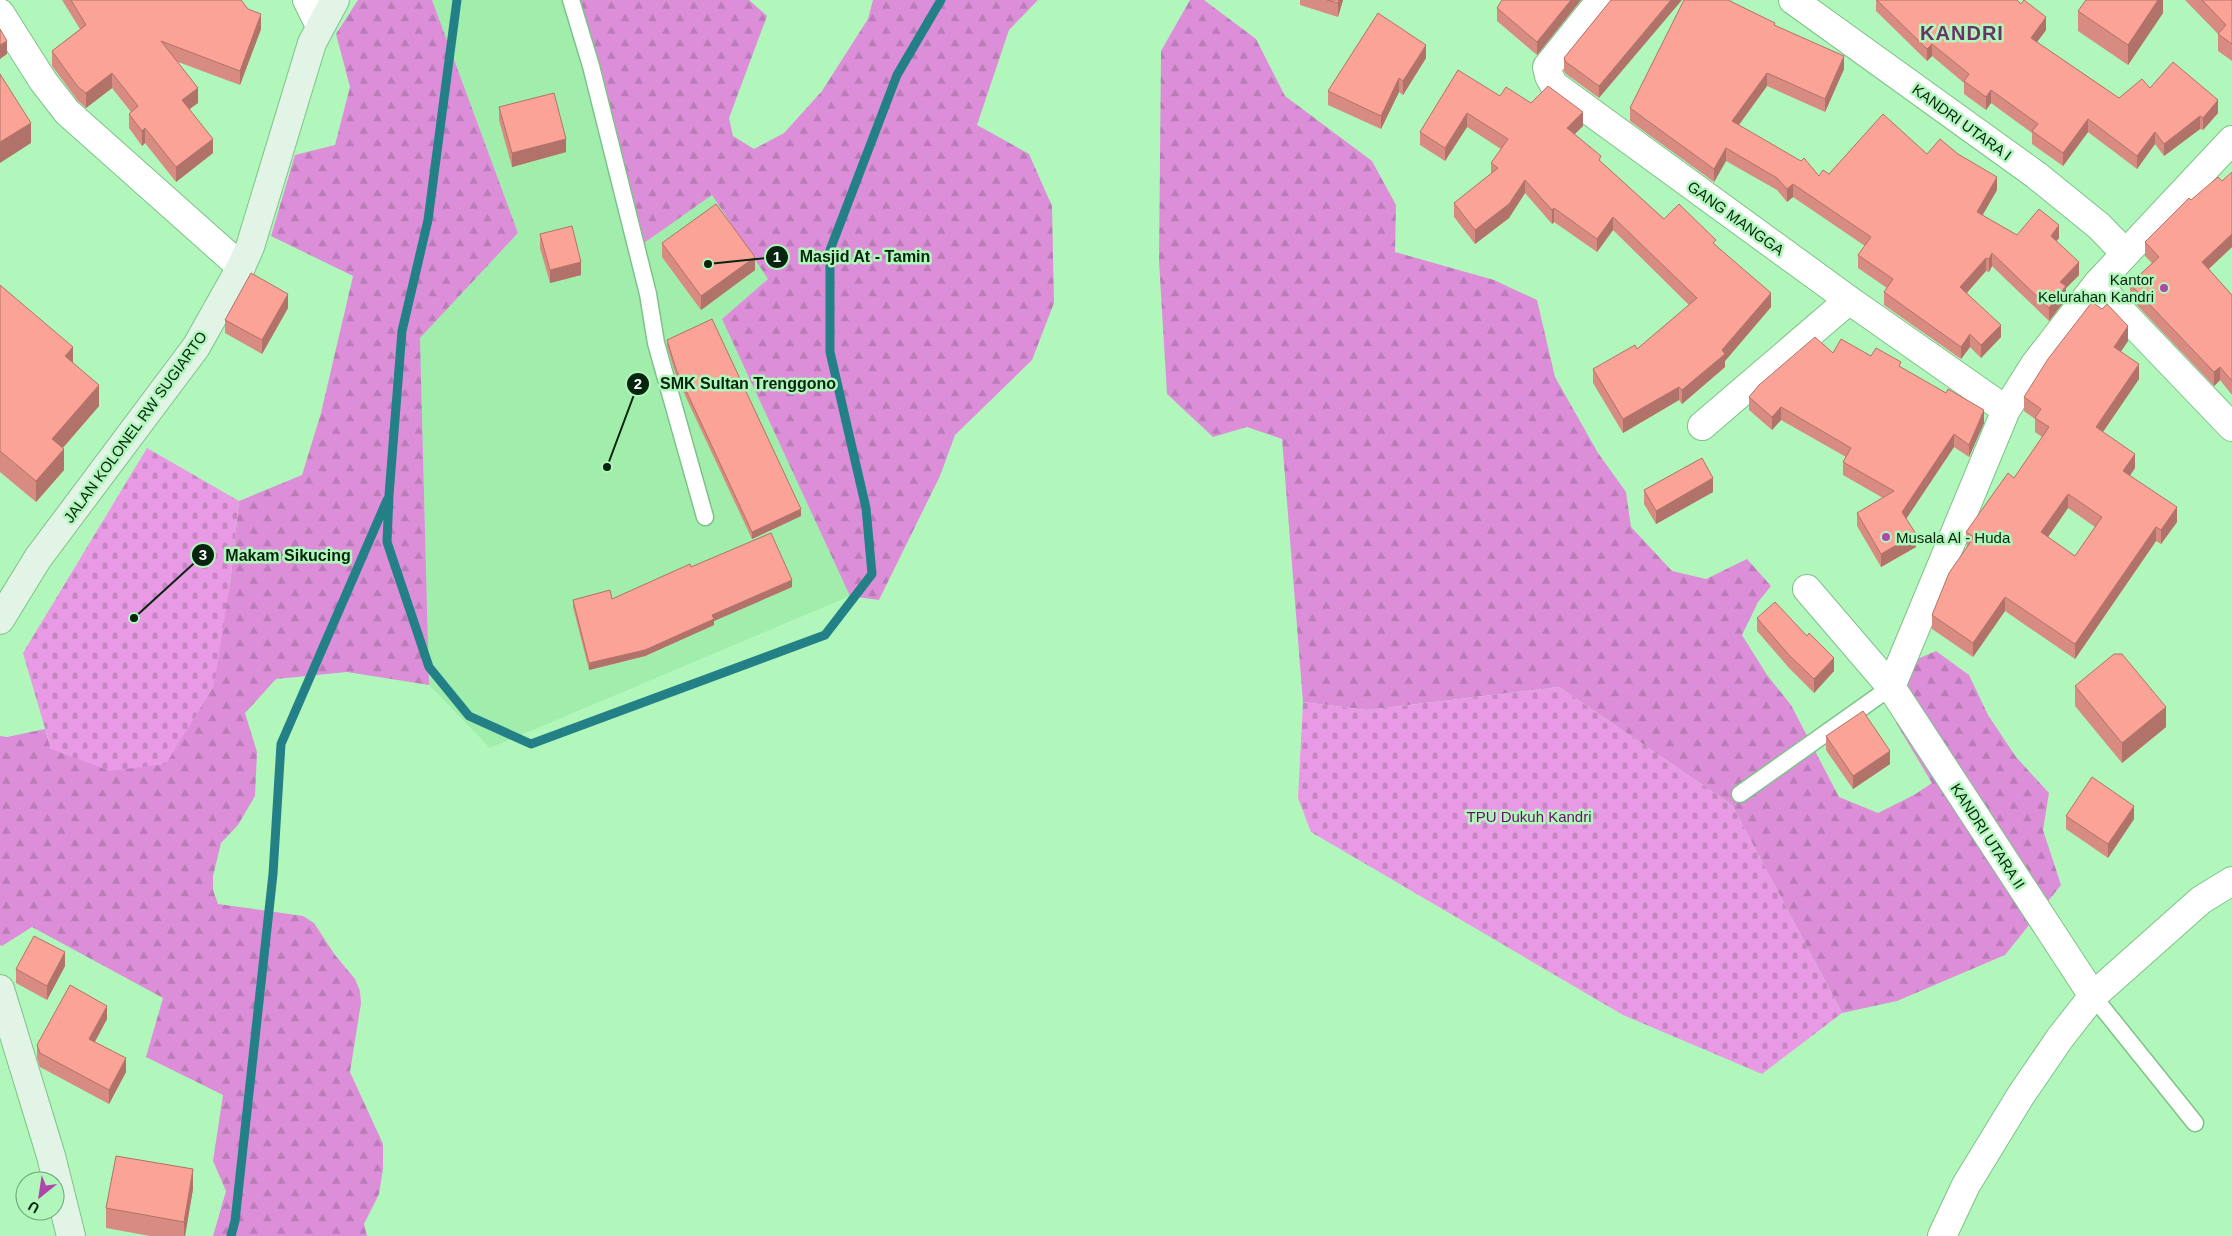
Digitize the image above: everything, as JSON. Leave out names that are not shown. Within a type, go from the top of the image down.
[{"type":"main road","name":"JALAN KOLONEL RW SUGIARTO","points":[[0,620],[38,558],[196,347],[241,267],[250,247],[312,43],[335,0]]},
{"type":"main road","points":[[0,989],[9,1040],[51,1156],[71,1236]]},
{"type":"street","points":[[307,0],[320,26]]},
{"type":"street","name":"GANG MANGGA","points":[[1600,0],[1547,67],[1554,85],[1849,300],[2006,410]]},
{"type":"street","name":"KANDRI UTARA I","points":[[1792,0],[2036,175],[2099,226],[2124,253]]},
{"type":"street","points":[[0,13],[37,73],[67,112],[241,267]]},
{"type":"street","points":[[1893,681],[2006,410],[2035,364],[2098,283],[2124,253],[2232,140]]},
{"type":"street","points":[[2098,283],[2119,309],[2232,427]]},
{"type":"street","points":[[1702,426],[1849,300]]},
{"type":"street","name":"KANDRI UTARA II","points":[[1807,589],[1893,681],[2093,996]]},
{"type":"street","points":[[1942,1236],[1966,1185],[2021,1095],[2060,1038],[2093,996],[2201,900],[2232,881]]},
{"type":"lane","points":[[571,0],[590,66],[648,294],[656,343],[705,517]]},
{"type":"lane","points":[[1740,794],[1893,681]]},
{"type":"lane","points":[[2093,996],[2195,1123]]},
{"type":"shaded area","points":[[432,0],[572,0],[645,242],[712,195],[768,279],[722,319],[850,596],[490,748],[429,685],[420,338],[518,233]]},
{"type":"green space","points":[[358,0],[432,0],[518,233],[420,338],[429,685],[347,672],[276,679],[245,713],[257,752],[255,796],[238,825],[221,843],[213,876],[213,890],[218,904],[303,916],[314,923],[335,955],[355,979],[360,991],[361,1003],[350,1072],[383,1144],[383,1169],[379,1194],[364,1224],[367,1236],[213,1236],[226,1191],[213,1161],[223,1095],[146,1057],[163,998],[32,927],[2,946],[0,945],[0,736],[7,737],[45,729],[51,749],[230,584],[239,501],[302,475],[321,413],[353,276],[271,236],[295,155],[335,145],[350,87],[336,34]]},
{"type":"green space","points":[[572,0],[749,0],[767,16],[729,118],[733,136],[754,149],[784,133],[822,91],[868,19],[873,0],[1038,0],[1009,30],[977,125],[1029,154],[1052,206],[1054,303],[1032,360],[955,435],[940,476],[879,600],[850,596],[722,319],[768,279],[712,195],[644,243]]},
{"type":"green space","points":[[1190,0],[1204,0],[1256,39],[1285,96],[1372,161],[1396,205],[1395,252],[1494,280],[1537,300],[1555,377],[1598,453],[1626,492],[1631,527],[1672,571],[1706,579],[1747,559],[1771,586],[1758,602],[1742,635],[1767,675],[1791,705],[1839,797],[1878,813],[1914,795],[1932,783],[1896,723],[1910,662],[1936,651],[1969,675],[1988,715],[2016,757],[2049,793],[2043,830],[2061,885],[2005,955],[1897,1001],[1842,1013],[1732,805],[1559,687],[1367,710],[1303,702],[1282,439],[1247,427],[1213,437],[1167,394],[1159,261],[1161,51]]},
{"type":"green space","points":[[147,448],[239,501],[230,584],[214,686],[166,764],[110,771],[51,749],[23,653]]},
{"type":"green space","name":"TPU Dukuh Kandri","points":[[1559,687],[1732,805],[1842,1013],[1762,1074],[1623,1015],[1311,832],[1298,798],[1303,702],[1367,710]]},
{"type":"building","points":[[71,0],[241,0],[248,9],[261,14],[240,71],[161,41],[198,88],[182,100],[213,139],[176,167],[145,128],[142,131],[129,114],[138,106],[112,73],[86,93],[78,87],[52,51],[86,25]]},
{"type":"building","points":[[1327,0],[1339,0],[1338,3]]},
{"type":"building","points":[[1502,0],[1571,0],[1537,42],[1497,8]]},
{"type":"building","points":[[1611,0],[1671,0],[1599,86],[1566,62],[1564,58]]},
{"type":"building","points":[[1684,0],[1728,0],[1775,23],[1774,25],[1844,56],[1825,99],[1767,73],[1732,121],[1801,161],[1804,158],[1819,176],[1823,170],[1829,174],[1883,114],[1927,154],[1940,139],[1958,154],[1997,177],[1977,212],[2017,235],[2039,209],[2059,225],[2051,236],[2079,262],[2060,282],[2066,286],[2049,308],[1992,253],[1989,259],[1986,258],[1960,287],[2001,325],[1981,345],[1970,334],[1961,347],[1884,292],[1893,279],[1858,255],[1871,237],[1793,184],[1787,189],[1777,178],[1726,148],[1714,169],[1630,108]]},
{"type":"building","points":[[1877,0],[2017,0],[2021,4],[2024,0],[2046,17],[2031,38],[2119,98],[2142,79],[2150,88],[2173,62],[2218,100],[2203,118],[2200,116],[2164,144],[2155,132],[2137,156],[2088,119],[2063,153],[2032,131],[2038,124],[1991,90],[1986,97],[1964,81],[1969,74],[1932,44],[1927,49]]},
{"type":"building","points":[[2086,0],[2158,0],[2128,45],[2078,11]]},
{"type":"building","points":[[2202,0],[2232,0],[2232,44],[2218,34],[2226,25]]},
{"type":"building","points":[[1378,13],[1426,45],[1403,81],[1399,78],[1381,116],[1328,91]]},
{"type":"building","points":[[0,29],[7,41],[0,45]]},
{"type":"building","points":[[1458,70],[1500,96],[1506,87],[1531,103],[1548,86],[1583,112],[1567,128],[1601,156],[1599,160],[1664,219],[1679,204],[1716,240],[1713,243],[1771,293],[1722,350],[1725,354],[1682,390],[1679,387],[1623,419],[1593,369],[1635,345],[1637,349],[1697,298],[1613,217],[1597,239],[1554,208],[1552,210],[1525,180],[1509,204],[1475,230],[1454,203],[1498,168],[1491,163],[1508,139],[1467,113],[1445,148],[1420,132]]},
{"type":"building","points":[[0,74],[31,123],[0,142]]},
{"type":"building","points":[[554,93],[566,139],[512,153],[499,107]]},
{"type":"building","points":[[2232,172],[2232,234],[2202,262],[2232,295],[2232,381],[2220,367],[2214,372],[2130,284],[2159,257],[2145,242],[2189,198],[2191,200],[2218,177],[2222,181]]},
{"type":"building","points":[[716,204],[755,257],[701,296],[662,243]]},
{"type":"building","points":[[572,226],[581,262],[550,270],[540,234]]},
{"type":"building","points":[[251,273],[288,294],[262,340],[225,320]]},
{"type":"building","points":[[0,285],[73,347],[65,356],[99,385],[52,439],[64,449],[36,481],[0,451]]},
{"type":"building","points":[[2092,302],[2102,309],[2107,304],[2128,326],[2114,347],[2139,364],[2096,427],[2135,454],[2123,471],[2177,507],[2161,530],[2156,527],[2075,644],[2005,597],[1973,643],[1932,615],[1949,573],[1974,537],[1966,532],[2008,473],[2014,478],[2049,427],[2035,418],[2041,409],[2024,397],[2048,359]],"holes":[[[2068,494],[2102,517],[2075,556],[2041,532]]]},
{"type":"building","points":[[712,319],[801,509],[752,532],[676,369],[667,340]]},
{"type":"building","points":[[1815,337],[1833,353],[1841,339],[1871,356],[1876,348],[1901,362],[1899,366],[1946,393],[1948,389],[1984,410],[1969,445],[1954,434],[1902,512],[1916,534],[1881,554],[1857,513],[1894,491],[1843,462],[1851,448],[1781,407],[1772,417],[1749,397],[1759,385]]},
{"type":"building","points":[[1702,458],[1713,478],[1656,511],[1644,490]]},
{"type":"building","points":[[771,533],[792,580],[712,615],[714,619],[645,650],[589,663],[573,600],[610,590],[612,599],[690,564],[691,567]]},
{"type":"building","points":[[1775,602],[1807,636],[1809,633],[1834,658],[1814,679],[1789,655],[1757,618]]},
{"type":"building","points":[[2114,654],[2122,654],[2166,707],[2122,743],[2075,686]]},
{"type":"building","points":[[1863,711],[1890,751],[1853,776],[1826,736]]},
{"type":"building","points":[[2092,777],[2134,806],[2108,844],[2066,816]]},
{"type":"building","points":[[34,936],[65,952],[47,986],[16,969]]},
{"type":"building","points":[[70,985],[107,1006],[89,1039],[126,1058],[109,1090],[40,1053],[37,1045]]},
{"type":"building","points":[[116,1156],[193,1169],[184,1222],[106,1208]]},
{"type":"waterway","points":[[457,0],[428,220],[402,331],[387,542],[429,667],[469,716],[531,744],[825,635],[872,574],[866,508],[830,352],[830,250],[897,75],[941,0]]},
{"type":"waterway","points":[[231,1236],[235,1221],[273,874],[281,744],[387,500]]},
{"type":"place","name":"Masjid At - Tamin","points":[[708,264]]},
{"type":"place","name":"Kantor Kelurahan Kandri","points":[[2164,288]]},
{"type":"place","name":"SMK Sultan Trenggono","points":[[607,467]]},
{"type":"place","name":"Musala Al - Huda","points":[[1886,537]]},
{"type":"place","name":"Makam Sikucing","points":[[134,618]]},
{"type":"district","name":"KANDRI","points":[[1962,33]]}]
